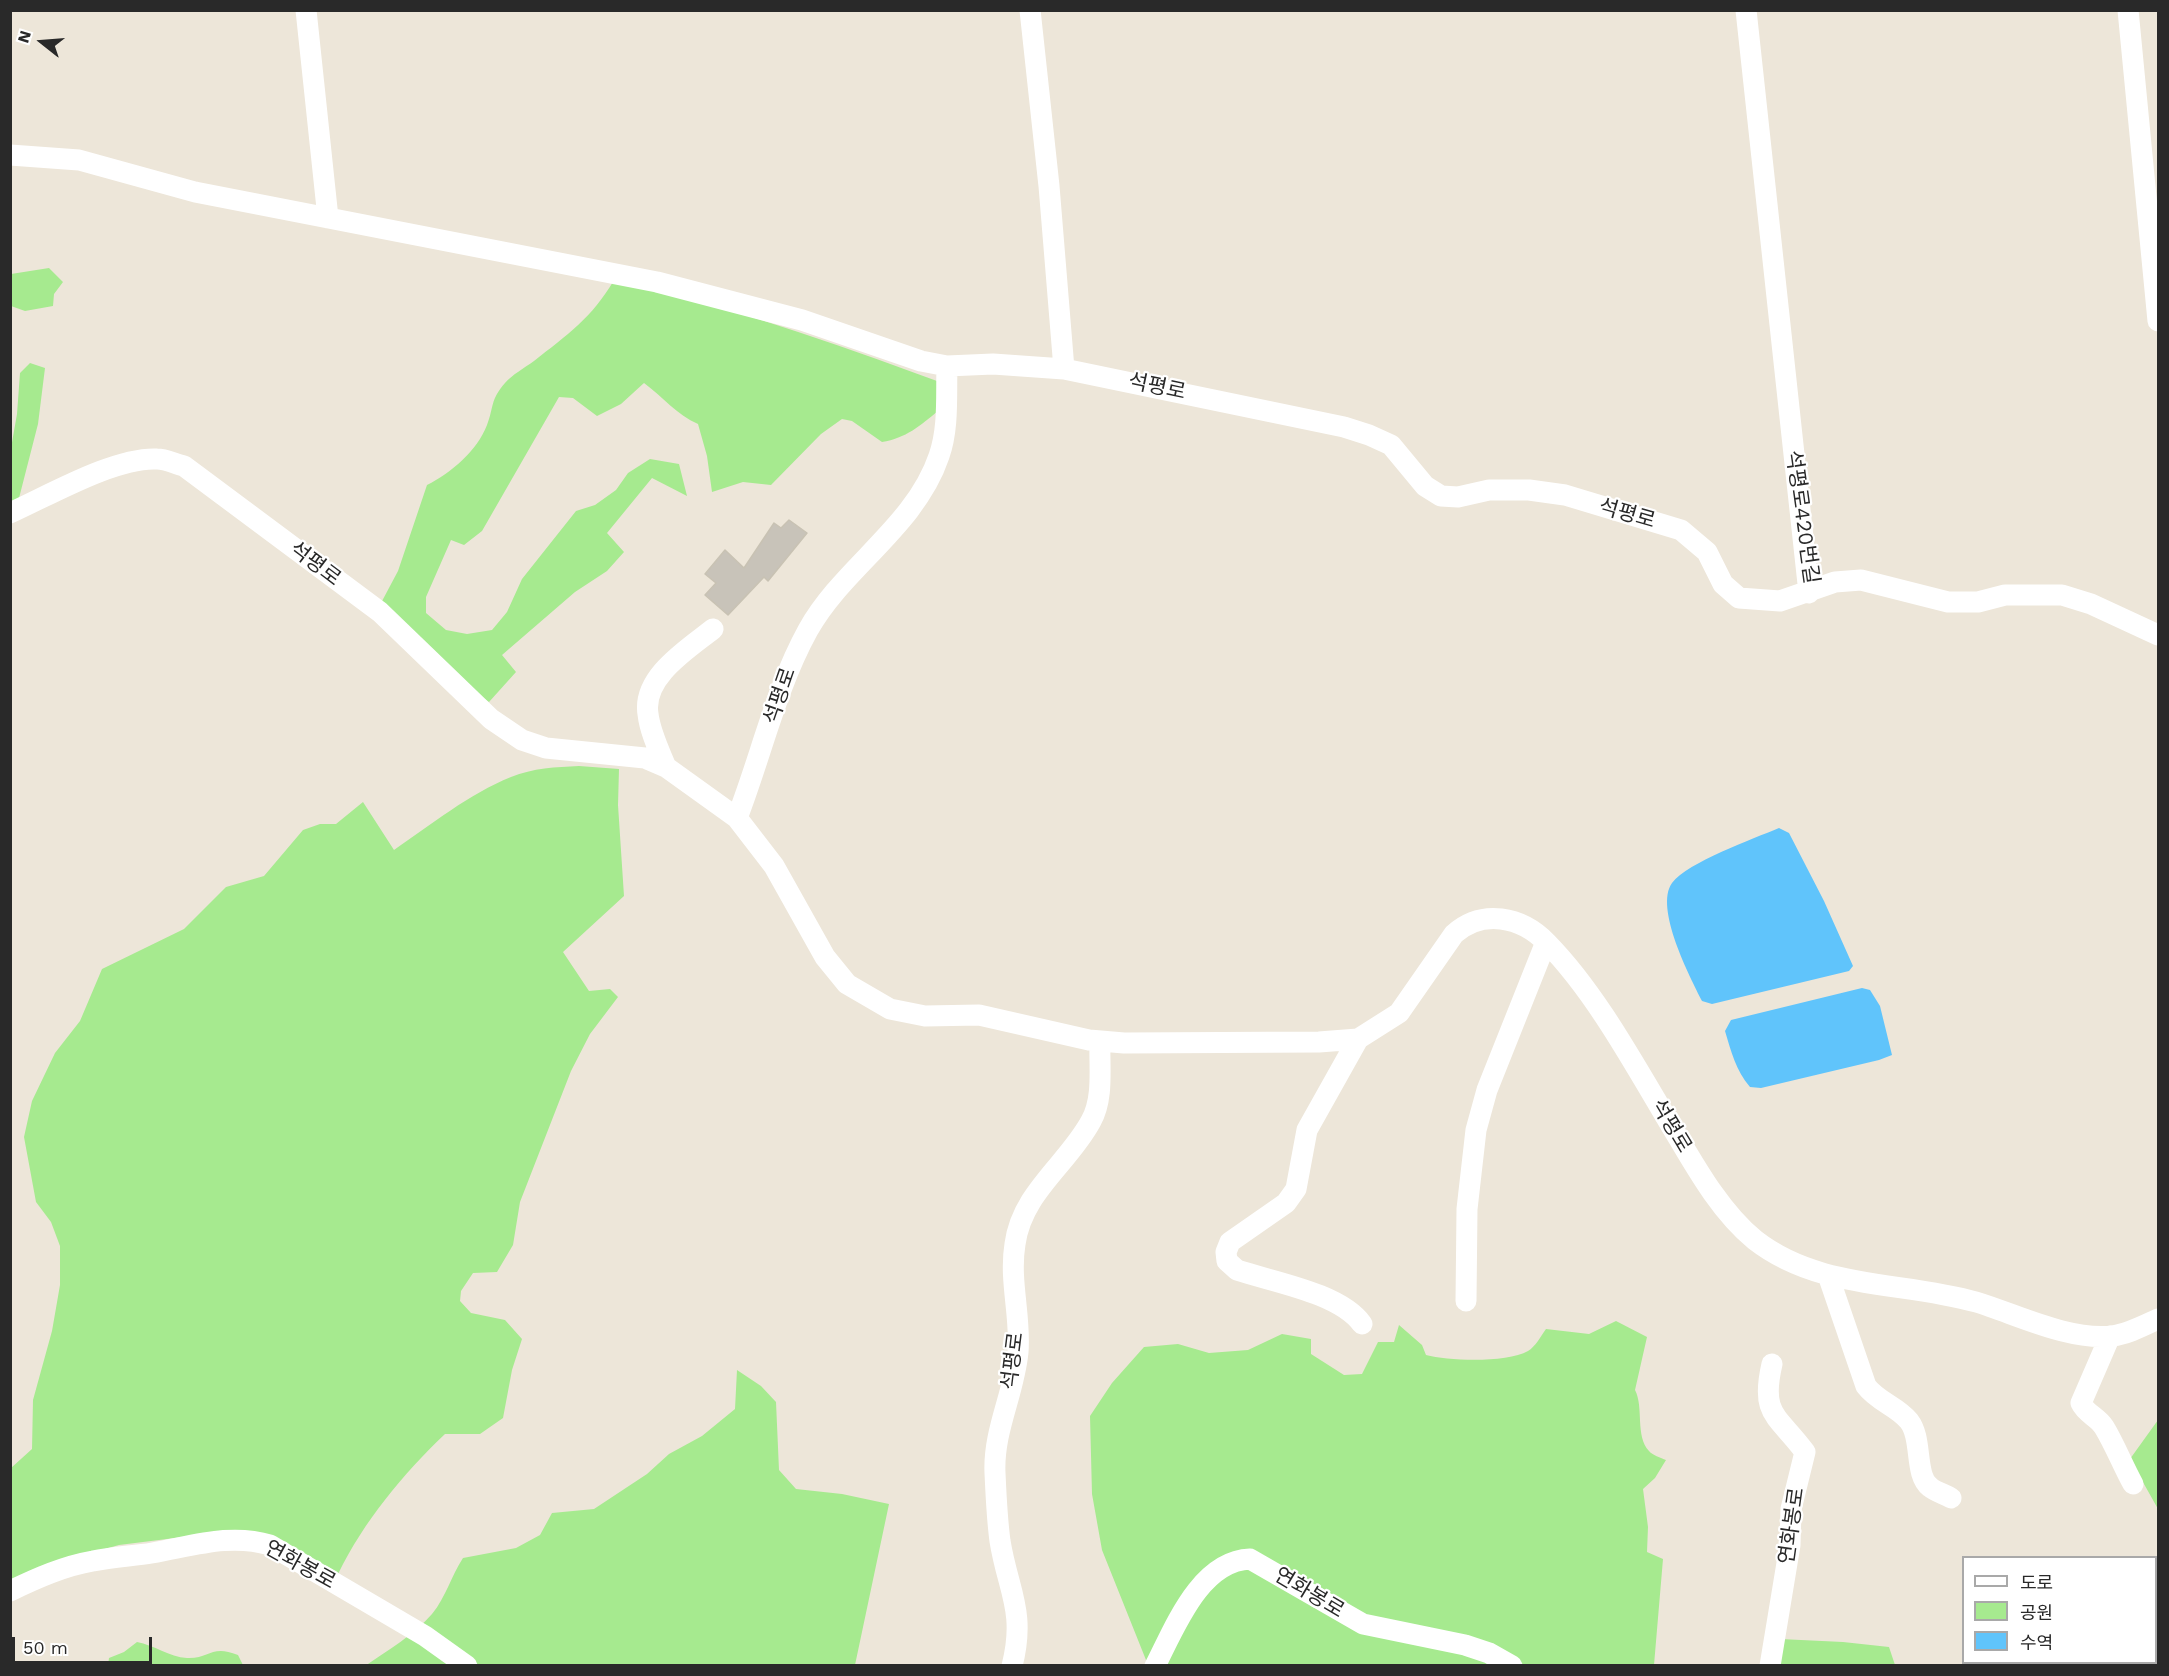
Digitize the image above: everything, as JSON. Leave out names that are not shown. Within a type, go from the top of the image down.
[{"type":"street","points":[[306,10],[328,218]]},
{"type":"street","points":[[1030,10],[1049,186],[1064,369]]},
{"type":"street","name":"석평로420번길","points":[[1746,10],[1809,593],[1835,582],[1862,579],[1948,602],[1978,602],[2014,595],[2062,595],[2101,609],[2158,635]]},
{"type":"street","points":[[2128,10],[2158,321]]},
{"type":"street","points":[[10,155],[79,160],[195,192],[657,282],[802,320],[897,354],[947,366]]},
{"type":"street","name":"석평로","points":[[737,818],[793,659],[809,628],[857,567],[882,543],[933,471],[940,455],[945,428],[947,366],[993,364],[1064,369],[1261,408],[1369,435],[1391,445],[1425,486],[1441,496],[1458,496],[1489,490],[1529,490],[1564,495],[1655,521],[1681,531],[1707,552],[1722,585],[1739,598],[1780,601],[1809,593]]},
{"type":"street","name":"석평로","points":[[10,513],[112,467],[134,460],[159,459],[184,466],[380,612],[491,719],[522,740],[546,748],[645,758],[666,767],[737,818],[774,866],[825,957],[848,984],[869,999],[890,1009],[926,1016],[979,1015],[1100,1041],[1319,1042],[1358,1039],[1399,1013],[1454,934],[1466,924],[1485,917],[1507,920],[1526,927],[1546,942],[1603,1014],[1693,1162],[1734,1219],[1755,1240],[1785,1258],[1828,1275],[1881,1286],[1959,1297],[2078,1334],[2110,1336],[2131,1332],[2158,1319]]},
{"type":"street","points":[[666,767],[647,712],[649,693],[659,676],[712,629]]},
{"type":"street","points":[[1467,1301],[1467,1209],[1476,1130],[1487,1090],[1546,942]]},
{"type":"street","name":"석평로","points":[[1358,1039],[1307,1130],[1296,1189],[1286,1203],[1230,1242],[1226,1252],[1227,1261],[1237,1270],[1338,1304],[1354,1313],[1362,1324]]},
{"type":"street","name":"석평로","points":[[1012,1665],[1019,1640],[1016,1598],[1000,1542],[995,1455],[1018,1354],[1019,1332],[1012,1269],[1015,1241],[1026,1208],[1091,1121],[1099,1088],[1100,1041]]},
{"type":"street","points":[[1828,1275],[1866,1386],[1875,1398],[1896,1409],[1910,1423],[1917,1441],[1921,1475],[1928,1486],[1951,1498]]},
{"type":"street","points":[[2110,1336],[2081,1403],[2085,1410],[2097,1418],[2105,1428],[2133,1484]]},
{"type":"street","name":"연화봉로","points":[[1770,1665],[1790,1545],[1791,1509],[1805,1452],[1772,1413],[1767,1385],[1772,1364]]},
{"type":"street","name":"연화봉로","points":[[10,1591],[51,1572],[92,1561],[152,1553],[205,1542],[253,1540],[270,1545],[425,1636],[467,1665]]},
{"type":"street","name":"연화봉로","points":[[1155,1665],[1196,1594],[1220,1568],[1237,1560],[1250,1559],[1363,1624],[1465,1645],[1489,1653],[1512,1665]]},
{"type":"green space","points":[[49,268],[63,282],[54,294],[53,306],[25,311],[11,306],[11,274]]},
{"type":"green space","points":[[614,280],[777,325],[937,381],[938,411],[906,434],[882,442],[852,421],[842,419],[821,434],[771,485],[743,482],[712,492],[707,456],[698,424],[677,411],[644,383],[621,404],[597,416],[573,398],[559,397],[482,531],[464,545],[451,540],[426,597],[426,613],[446,630],[467,634],[492,630],[507,612],[522,579],[576,511],[595,505],[616,490],[628,473],[650,459],[679,464],[687,496],[652,478],[607,533],[624,552],[607,571],[575,592],[502,655],[516,672],[489,702],[471,690],[381,603],[398,571],[427,485],[454,468],[477,444],[487,425],[495,399],[505,383],[578,325],[597,305]]},
{"type":"green space","points":[[30,363],[45,368],[38,424],[18,502],[11,505],[11,448],[17,414],[20,373]]},
{"type":"green space","points":[[579,766],[619,769],[618,805],[624,896],[563,952],[589,991],[610,989],[618,997],[590,1034],[571,1071],[520,1202],[513,1245],[497,1272],[473,1273],[461,1291],[460,1301],[471,1313],[505,1320],[522,1339],[512,1370],[503,1418],[480,1434],[445,1434],[414,1465],[372,1517],[338,1574],[267,1535],[223,1532],[119,1545],[58,1562],[11,1583],[11,1468],[32,1449],[33,1400],[52,1331],[60,1285],[60,1246],[51,1222],[36,1202],[24,1137],[32,1101],[55,1053],[80,1021],[102,969],[184,929],[226,887],[264,876],[303,830],[320,824],[336,824],[363,802],[394,850],[451,810],[495,784],[528,772]]},
{"type":"green space","points":[[1616,1321],[1647,1337],[1635,1390],[1638,1397],[1642,1438],[1649,1451],[1666,1460],[1655,1478],[1643,1489],[1648,1527],[1647,1552],[1663,1559],[1654,1665],[1148,1665],[1102,1550],[1092,1494],[1090,1416],[1112,1383],[1144,1347],[1178,1344],[1209,1353],[1248,1350],[1282,1334],[1311,1339],[1311,1354],[1344,1375],[1362,1374],[1378,1342],[1394,1342],[1399,1325],[1422,1345],[1426,1355],[1478,1360],[1506,1358],[1528,1351],[1546,1329],[1589,1334]]},
{"type":"green space","points":[[737,1370],[761,1386],[776,1402],[779,1470],[796,1489],[842,1494],[889,1504],[855,1665],[365,1666],[409,1635],[432,1614],[463,1558],[516,1548],[540,1535],[552,1513],[594,1509],[647,1474],[669,1454],[702,1436],[735,1409]]},
{"type":"green space","points":[[2158,1420],[2158,1509],[2130,1459]]},
{"type":"green space","points":[[2158,1620],[2158,1665],[2067,1665],[2157,1664]]},
{"type":"green space","points":[[1780,1639],[1889,1647],[1895,1665],[1776,1666]]},
{"type":"green space","points":[[137,1642],[174,1656],[187,1658],[195,1658],[216,1651],[229,1652],[238,1655],[243,1665],[108,1665],[109,1658],[124,1652]]},
{"type":"water","points":[[1779,828],[1789,833],[1824,901],[1853,966],[1849,971],[1712,1004],[1702,1001],[1682,960],[1670,925],[1667,909],[1668,894],[1672,883],[1680,875],[1706,859]]},
{"type":"water","points":[[1862,988],[1870,990],[1880,1006],[1892,1055],[1761,1088],[1750,1087],[1738,1068],[1725,1031],[1731,1020]]},
{"type":"building","points":[[789,520],[807,533],[768,581],[764,577],[728,615],[705,595],[716,583],[705,574],[725,550],[744,568],[774,523],[781,528]]}]
